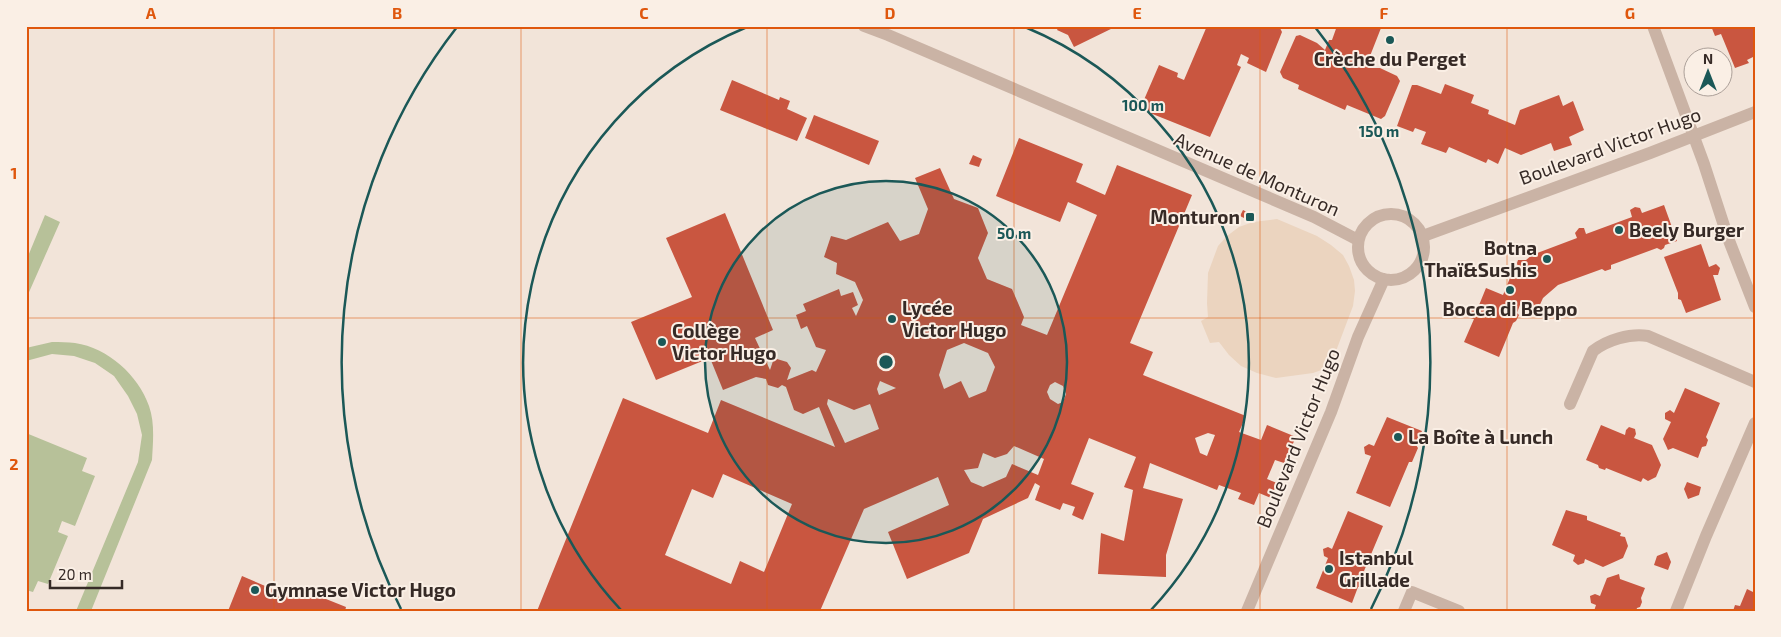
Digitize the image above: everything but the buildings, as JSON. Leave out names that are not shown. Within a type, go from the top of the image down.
[{"type":"street","name":"Avenue de Monturon","points":[[864,26],[889,30],[1314,217],[1358,240]]},
{"type":"street","points":[[1653,26],[1728,238],[1755,307]]},
{"type":"street","name":"Boulevard Victor Hugo","points":[[1423,236],[1650,153],[1755,112]]},
{"type":"street","points":[[1385,214],[1400,215],[1408,218],[1419,228],[1423,236],[1424,254],[1415,270],[1404,278],[1391,280],[1376,276],[1364,265],[1360,257],[1358,240],[1361,233],[1370,220],[1385,214]]},
{"type":"street","name":"Boulevard Victor Hugo","points":[[1247,611],[1331,412],[1358,337],[1384,279]]},
{"type":"street","points":[[1570,404],[1593,351],[1600,346],[1639,334],[1648,336],[1755,382]]},
{"type":"street","points":[[1676,611],[1755,422]]},
{"type":"street","points":[[1404,611],[1412,592],[1459,611]]},
{"type":"green space","points":[[45,215],[60,222],[26,299],[26,261]]},
{"type":"green space","points":[[52,342],[87,346],[110,357],[137,384],[149,406],[152,419],[152,460],[91,611],[76,611],[138,462],[142,435],[137,414],[128,396],[114,376],[95,363],[74,356],[52,354],[26,361],[26,348]]},
{"type":"green space","points":[[26,433],[87,458],[82,471],[95,476],[75,526],[62,521],[58,532],[68,536],[48,584],[38,581],[33,592],[26,590]]},
{"type":"shaded area","points":[[1277,219],[1317,236],[1343,255],[1354,280],[1355,291],[1353,306],[1330,367],[1313,373],[1276,378],[1241,366],[1219,342],[1210,343],[1201,321],[1208,317],[1208,273],[1218,246],[1239,227],[1253,222]]},
{"type":"place","name":"Crèche du Perget","points":[[1390,40]]},
{"type":"place","name":"Monturon","points":[[1250,217]]},
{"type":"place","name":"Beely Burger","points":[[1619,230]]},
{"type":"place","name":"Botna Thaï&Sushis","points":[[1547,259]]},
{"type":"place","name":"Bocca di Beppo","points":[[1510,290]]},
{"type":"place","name":"Lycée Victor Hugo","points":[[892,319]]},
{"type":"place","name":"Collège Victor Hugo","points":[[662,342]]},
{"type":"place","name":"La Boîte à Lunch","points":[[1398,437]]},
{"type":"place","name":"Istanbul Grillade","points":[[1329,569]]},
{"type":"place","name":"Gymnase Victor Hugo","points":[[255,590]]}]
